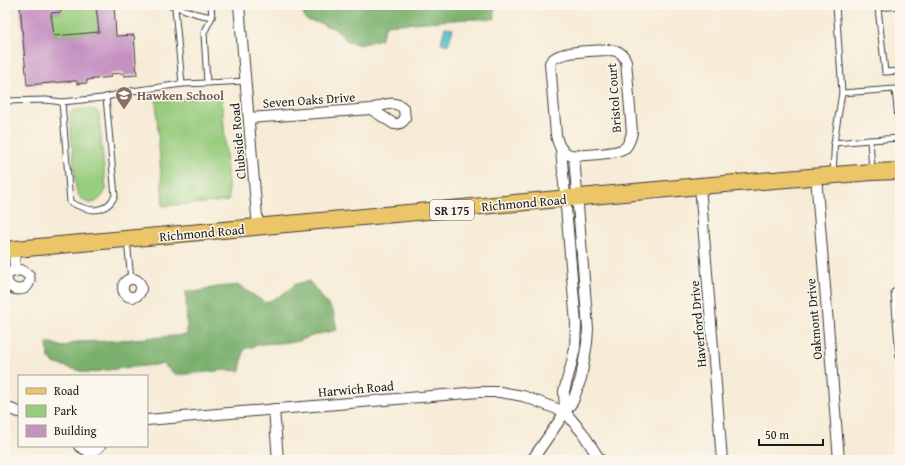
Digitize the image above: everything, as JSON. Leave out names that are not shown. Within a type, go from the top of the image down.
[{"type":"main road","name":"Richmond Road","points":[[9,250],[700,186],[816,176],[900,171]]},
{"type":"street","name":"Clubside Road","points":[[240,5],[258,228]]},
{"type":"street","name":"Bristol Court","points":[[561,149],[556,135],[550,66],[552,60],[555,57],[564,54],[606,50],[620,52],[623,54],[626,61],[632,132],[629,142],[626,147],[618,152],[574,156]]},
{"type":"street","name":"Seven Oaks Drive","points":[[249,118],[371,109]]},
{"type":"street","points":[[532,460],[540,451],[565,412],[564,391],[575,348],[576,324],[572,198],[574,156],[566,154],[561,149]]},
{"type":"street","points":[[561,149],[572,198]]},
{"type":"street","name":"Oakmont Drive","points":[[816,176],[838,460]]},
{"type":"street","name":"Haverford Drive","points":[[700,186],[722,460]]},
{"type":"street","points":[[9,250],[15,271]]},
{"type":"street","name":"Harwich Road","points":[[148,420],[479,392],[493,392],[524,396],[565,412]]},
{"type":"street","points":[[5,407],[18,412]]},
{"type":"street","points":[[274,409],[278,460]]},
{"type":"street","points":[[565,412],[582,432],[600,460]]},
{"type":"street","points":[[80,447],[94,457],[99,447]]},
{"type":"lane","points":[[170,5],[175,8],[212,17]]},
{"type":"lane","points":[[207,83],[204,33],[212,17],[211,5]]},
{"type":"lane","points":[[833,175],[834,143],[842,93],[836,5]]},
{"type":"lane","points":[[900,6],[878,8],[884,72],[900,70]]},
{"type":"lane","points":[[175,8],[182,84]]},
{"type":"lane","points":[[5,101],[62,102],[106,97],[127,92],[182,84],[246,81]]},
{"type":"lane","points":[[834,143],[900,138],[895,89],[842,93]]},
{"type":"lane","points":[[62,102],[70,202],[88,210],[95,210],[107,205],[115,196],[106,97]]},
{"type":"lane","points":[[870,140],[872,172]]},
{"type":"lane","points":[[127,240],[131,280]]},
{"type":"lane","points":[[900,291],[894,292],[900,371]]},
{"type":"green space","points":[[60,5],[96,5],[99,32],[54,36],[51,13],[61,12]]},
{"type":"green space","points":[[299,5],[501,5],[494,6],[495,19],[466,19],[386,25],[381,39],[360,45],[347,41],[337,30],[320,23],[306,20]]},
{"type":"green space","points":[[222,96],[229,201],[163,206],[156,101]]},
{"type":"green space","points":[[93,109],[98,112],[106,189],[99,199],[91,203],[82,200],[76,189],[70,120],[71,113],[74,110]]},
{"type":"green space","points":[[309,281],[333,311],[337,330],[318,334],[295,342],[261,344],[244,349],[240,371],[227,370],[176,375],[163,364],[87,373],[53,363],[48,356],[47,343],[52,343],[63,347],[76,342],[187,335],[186,291],[195,292],[217,287],[239,285],[265,303],[280,296],[296,284]]},
{"type":"water","points":[[445,27],[453,29],[448,45],[441,43]]},
{"type":"building","points":[[20,5],[60,5],[61,12],[51,13],[54,36],[99,32],[96,5],[114,5],[116,36],[134,35],[137,75],[124,76],[124,73],[110,74],[111,77],[87,80],[87,83],[77,84],[77,81],[74,81],[27,85]]},
{"type":"place","name":"Hawken School","points":[[124,110]]}]
